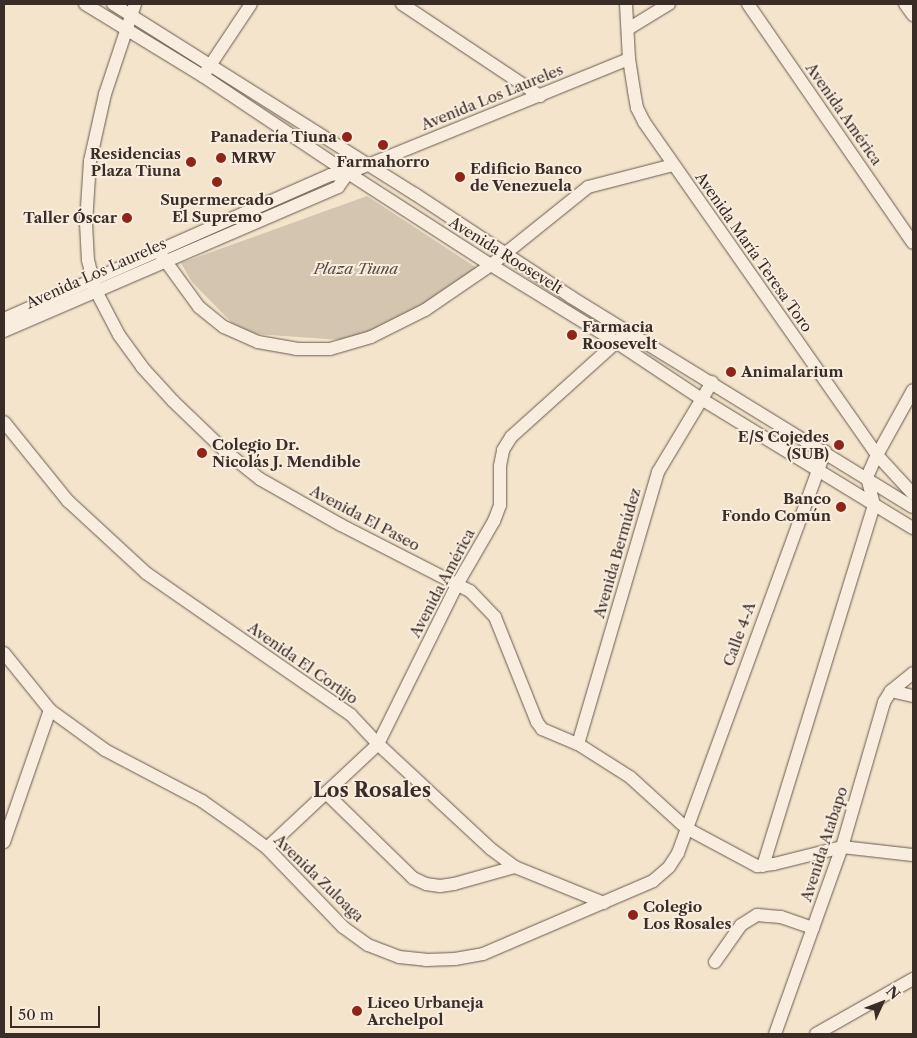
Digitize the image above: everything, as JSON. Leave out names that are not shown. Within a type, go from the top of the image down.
[{"type":"street","name":"Avenida Roosevelt","points":[[85,4],[204,76],[348,173],[491,265],[616,342],[703,400],[913,528]]},
{"type":"street","name":"Avenida Roosevelt","points":[[113,4],[133,9],[211,65],[505,254],[913,507]]},
{"type":"street","points":[[204,76],[251,4]]},
{"type":"street","points":[[402,4],[540,96]]},
{"type":"street","name":"Avenida María Teresa Toro","points":[[626,4],[629,59],[637,108],[644,122],[876,455],[913,494]]},
{"type":"street","points":[[628,29],[669,4]]},
{"type":"street","name":"Avenida América","points":[[748,4],[913,244]]},
{"type":"street","points":[[906,4],[913,15]]},
{"type":"street","name":"Avenida El Paseo","points":[[133,9],[128,29],[105,94],[90,161],[86,223],[94,286],[119,336],[142,367],[192,421],[260,479],[333,521],[458,583],[482,601],[495,617],[536,722],[549,732],[578,744],[630,776],[686,828],[751,865],[763,866]]},
{"type":"street","name":"Avenida Los Laureles","points":[[4,331],[94,286],[162,256],[338,187],[348,173],[367,164],[629,59]]},
{"type":"street","points":[[162,256],[198,307],[224,327],[258,342],[296,349],[330,349],[371,337],[425,310],[491,265],[588,187],[673,165]]},
{"type":"street","name":"Avenida Los Laureles","points":[[4,320],[94,286]]},
{"type":"street","name":"Avenida América","points":[[267,848],[378,744],[458,583],[494,521],[500,505],[503,450],[511,437],[628,332]]},
{"type":"street","name":"Avenida Bermúdez","points":[[578,744],[658,472],[703,400],[712,382]]},
{"type":"street","points":[[763,866],[874,505],[867,477],[876,455],[913,390]]},
{"type":"street","name":"Avenida El Cortijo","points":[[4,422],[68,501],[146,573],[351,715],[378,744],[491,849],[515,867],[604,903]]},
{"type":"street","name":"Calle 4-A","points":[[686,828],[817,468],[825,451]]},
{"type":"street","name":"Avenida Zuloaga","points":[[4,653],[50,710],[105,750],[202,802],[267,848],[343,927],[368,945],[399,957],[426,960],[455,959],[483,954],[653,881],[669,867],[678,853],[686,828]]},
{"type":"street","name":"Avenida Atabapo","points":[[775,1034],[842,847],[884,702],[891,691],[913,673]]},
{"type":"street","points":[[891,691],[913,696]]},
{"type":"street","points":[[4,842],[50,710]]},
{"type":"street","points":[[326,793],[413,878],[426,884],[440,886],[454,884],[515,867]]},
{"type":"street","points":[[763,866],[842,847],[913,855]]},
{"type":"street","points":[[715,962],[741,925],[757,915],[781,917],[813,928]]},
{"type":"street","points":[[816,1034],[913,979]]},
{"type":"green space","name":"Plaza Tiuna","points":[[367,196],[477,268],[401,323],[341,340],[255,334],[232,323],[192,282],[181,263]]},
{"type":"place","name":"Panadería Tiuna","points":[[347,137]]},
{"type":"place","name":"Farmahorro","points":[[383,145]]},
{"type":"place","name":"MRW","points":[[221,158]]},
{"type":"place","name":"Residencias Plaza Tiuna","points":[[191,162]]},
{"type":"place","name":"Edificio Banco de Venezuela","points":[[460,177]]},
{"type":"place","name":"Supermercado El Supremo","points":[[217,182]]},
{"type":"place","name":"Taller Óscar","points":[[127,218]]},
{"type":"place","name":"Farmacia Roosevelt","points":[[572,335]]},
{"type":"place","name":"Animalarium","points":[[731,372]]},
{"type":"place","name":"E/S Cojedes (SUB)","points":[[839,445]]},
{"type":"place","name":"Colegio Dr. Nicolás J. Mendible","points":[[202,453]]},
{"type":"place","name":"Banco Fondo Común","points":[[841,507]]},
{"type":"place","name":"Colegio Los Rosales","points":[[633,915]]},
{"type":"place","name":"Liceo Urbaneja Archelpol","points":[[357,1011]]},
{"type":"district","name":"Los Rosales","points":[[372,790]]}]
